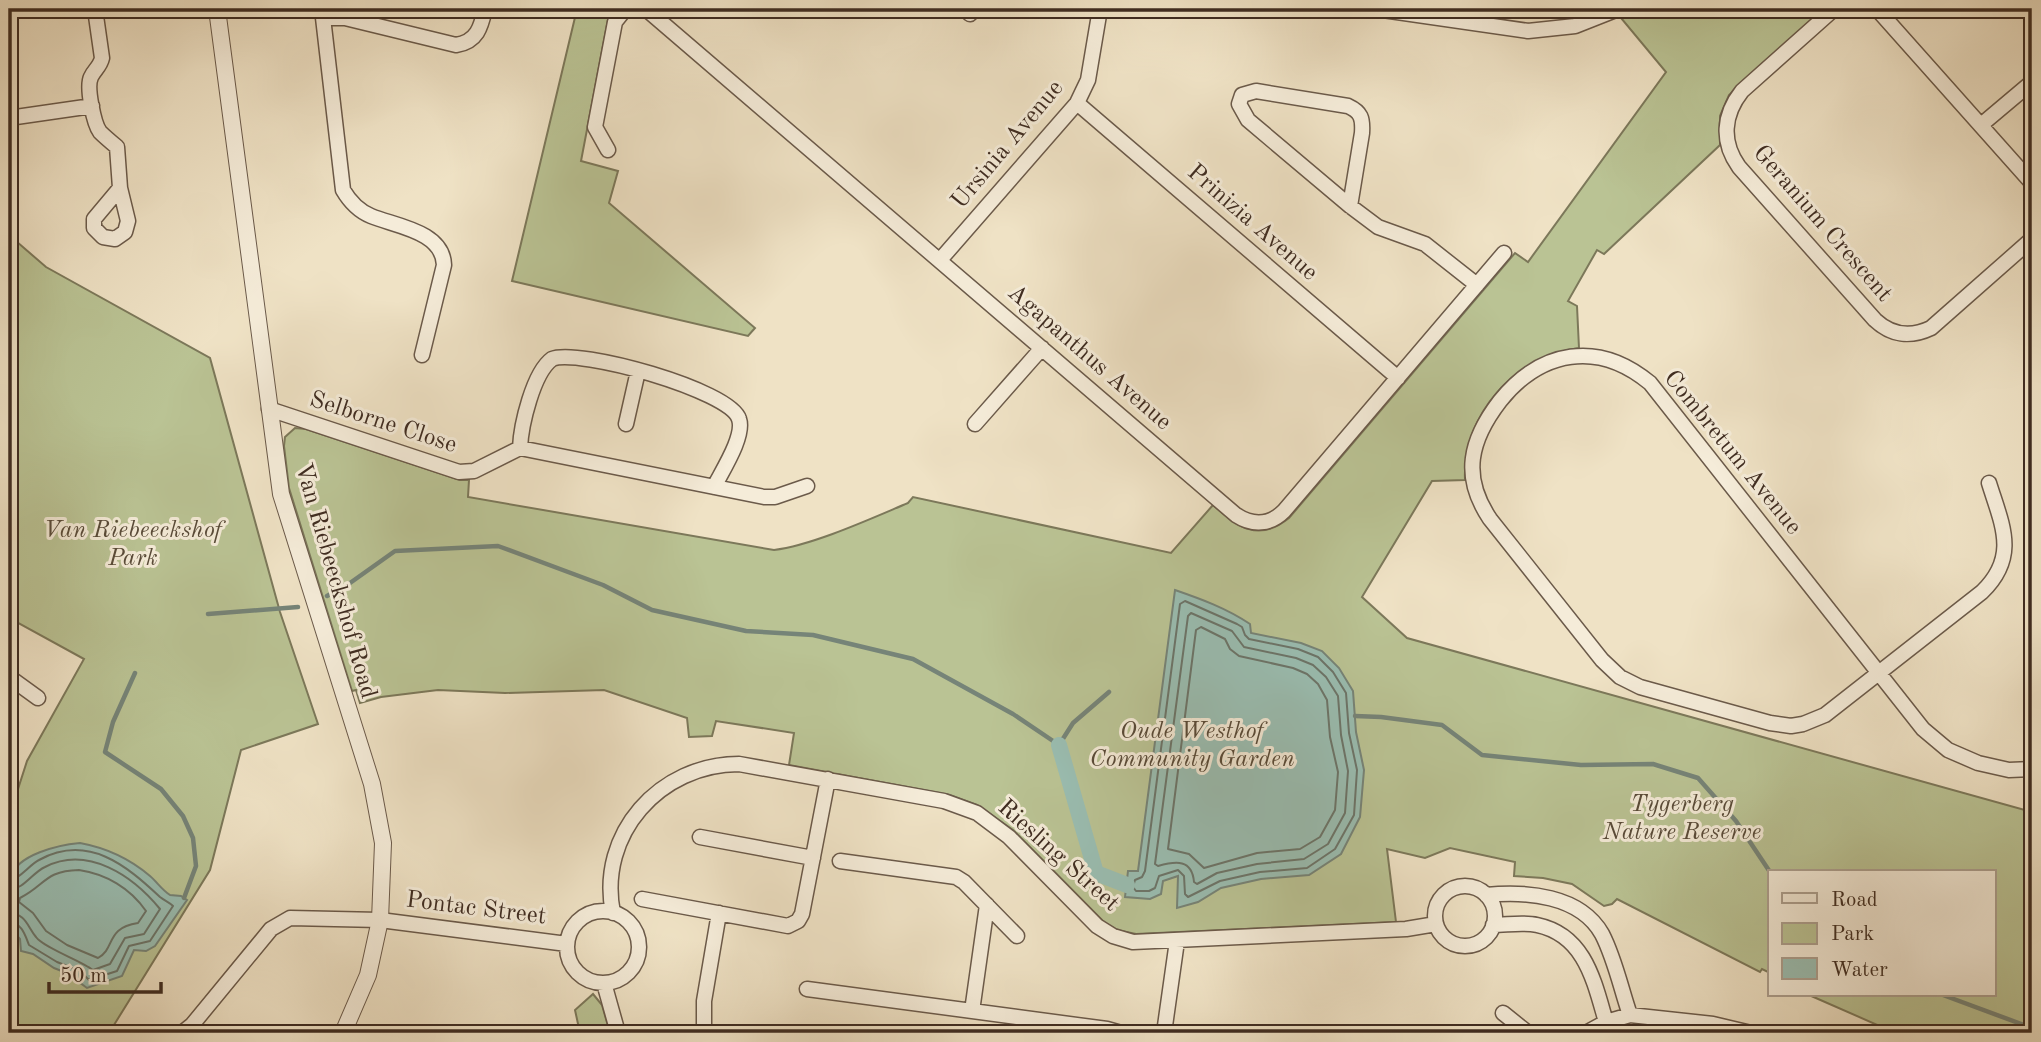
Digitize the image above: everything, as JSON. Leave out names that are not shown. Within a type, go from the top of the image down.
[{"type":"street","points":[[95,9],[102,58],[89,84],[92,106],[98,130],[117,147],[120,188]]},
{"type":"street","name":"Van Riebeeckshof Road","points":[[217,9],[281,494],[372,784],[383,843],[380,920],[368,975],[343,1033]]},
{"type":"street","points":[[422,355],[444,265],[443,255],[438,247],[408,227],[371,216],[358,208],[349,201],[343,190],[322,13],[456,45],[476,36],[485,9]]},
{"type":"street","points":[[608,150],[595,127],[615,22],[628,9]]},
{"type":"street","name":"Agapanthus Avenue","points":[[646,9],[1236,515],[1256,523],[1271,521],[1284,511],[1504,253]]},
{"type":"street","name":"Ursinia Avenue","points":[[940,260],[1077,103],[1088,80],[1100,9]]},
{"type":"street","points":[[1376,9],[1512,30],[1544,31],[1575,26],[1618,9]]},
{"type":"street","name":"Geranium Crescent","points":[[1833,9],[1735,100],[1730,109],[1726,130],[1729,150],[1738,167],[1875,320],[1896,333],[1914,334],[1931,328],[2032,239]]},
{"type":"street","points":[[1877,9],[2032,183]]},
{"type":"street","points":[[1981,125],[2032,82]]},
{"type":"street","points":[[1350,206],[1362,133],[1363,120],[1359,111],[1348,106],[1256,91],[1242,95],[1239,104],[1248,120],[1350,206],[1378,227],[1425,244],[1477,285]]},
{"type":"street","name":"Prinizia Avenue","points":[[1077,103],[1398,378]]},
{"type":"street","points":[[9,118],[92,106]]},
{"type":"street","points":[[975,424],[1042,348]]},
{"type":"street","points":[[714,487],[738,438],[740,425],[737,414],[725,403],[673,380],[570,356],[551,359],[540,371],[521,429],[520,448],[714,487],[770,498],[807,486]]},
{"type":"street","name":"Combretum Avenue","points":[[1878,674],[1815,721],[1791,726],[1770,723],[1640,687],[1620,677],[1602,660],[1484,509],[1475,487],[1472,465],[1475,443],[1485,422],[1515,383],[1533,369],[1556,359],[1598,357],[1626,366],[1650,383],[1923,729],[1948,750],[1978,763],[1993,767],[2032,769]]},
{"type":"street","points":[[626,424],[638,371]]},
{"type":"street","name":"Selborne Close","points":[[270,409],[459,472],[474,471],[520,448]]},
{"type":"street","points":[[1878,674],[1982,592],[2000,568],[2006,538],[1989,483]]},
{"type":"street","points":[[9,677],[38,698]]},
{"type":"street","name":"Riesling Street","points":[[613,913],[610,897],[616,853],[620,840],[636,813],[657,791],[670,782],[701,769],[726,764],[828,779],[944,801],[977,813],[1009,837],[1104,931],[1133,942],[1406,929],[1436,924]]},
{"type":"street","points":[[642,899],[788,926],[795,924],[802,914],[828,779]]},
{"type":"street","points":[[700,837],[813,858]]},
{"type":"street","points":[[840,861],[951,874],[964,882],[1017,936]]},
{"type":"street","points":[[1469,886],[1486,895],[1494,909],[1493,925],[1485,938],[1472,945],[1457,945],[1444,937],[1436,924],[1437,905],[1450,890],[1469,886]]},
{"type":"street","points":[[1486,895],[1512,892],[1542,897],[1567,903],[1590,919],[1601,933],[1610,954],[1630,1016]]},
{"type":"street","points":[[972,1011],[987,905]]},
{"type":"street","points":[[602,911],[621,916],[634,930],[639,948],[634,965],[628,973],[604,983],[587,980],[573,968],[569,961],[567,944],[569,934],[582,917],[602,911]]},
{"type":"street","points":[[704,1033],[704,1001],[719,913]]},
{"type":"street","name":"Pontac Street","points":[[182,1033],[192,1025],[271,929],[290,918],[380,920],[567,944]]},
{"type":"street","points":[[1493,925],[1536,925],[1556,931],[1570,940],[1586,960],[1606,1022]]},
{"type":"street","points":[[1164,1033],[1177,941]]},
{"type":"street","points":[[604,983],[618,1033]]},
{"type":"street","points":[[807,989],[1121,1033]]},
{"type":"street","points":[[1503,1013],[1528,1033]]},
{"type":"street","points":[[1586,1033],[1606,1022],[1630,1016],[1713,1024],[1751,1033]]},
{"type":"green space","points":[[577,9],[610,9],[581,161],[618,171],[609,203],[755,328],[748,336],[512,281]]},
{"type":"green space","name":"Oude Westhof Community Garden","points":[[1635,9],[1823,9],[1729,95],[1720,116],[1720,145],[1604,254],[1597,250],[1568,301],[1577,306],[1579,348],[1556,353],[1534,363],[1514,376],[1497,393],[1483,412],[1473,433],[1466,456],[1465,480],[1432,481],[1362,597],[1407,638],[2032,812],[2032,1033],[1886,1033],[1882,1027],[1811,996],[1996,996],[1996,870],[1768,870],[1768,972],[1762,969],[1760,972],[1617,899],[1604,906],[1572,884],[1514,876],[1515,862],[1450,848],[1425,858],[1387,849],[1396,922],[1136,934],[1117,930],[1104,922],[1013,830],[977,805],[950,795],[789,765],[794,733],[716,721],[712,736],[689,737],[687,718],[604,690],[505,693],[438,690],[381,697],[360,703],[356,690],[352,691],[289,488],[284,446],[285,437],[295,428],[306,429],[460,480],[469,480],[468,497],[774,550],[841,531],[908,503],[913,497],[1171,553],[1213,505],[1231,520],[1249,529],[1268,530],[1278,526],[1289,518],[1515,253],[1528,262],[1666,72],[1621,18]]},
{"type":"green space","name":"Van Riebeeckshof Park","points":[[9,235],[46,267],[210,358],[280,612],[318,724],[241,750],[210,870],[109,1033],[9,1033],[9,817],[27,761],[84,659],[9,618]]},
{"type":"green space","points":[[593,994],[602,1005],[610,1033],[580,1033],[575,1010]]},
{"type":"water","points":[[1175,590],[1241,618],[1250,624],[1251,633],[1301,643],[1322,651],[1339,668],[1353,691],[1356,732],[1364,770],[1360,817],[1341,854],[1309,875],[1261,879],[1221,888],[1198,902],[1177,908],[1178,876],[1163,881],[1161,894],[1150,899],[1125,897],[1128,871],[1138,871]]},
{"type":"water","points":[[80,843],[126,859],[150,876],[164,891],[187,900],[155,946],[146,951],[134,950],[122,976],[87,988],[77,977],[54,968],[33,954],[21,951],[20,939],[9,927],[8,889],[14,870],[40,852]]},
{"type":"waterway","points":[[327,596],[395,551],[498,546],[603,585],[652,610],[746,631],[813,635],[913,659],[1013,714],[1059,745],[1073,723],[1109,692]]},
{"type":"waterway","points":[[208,614],[298,607]]},
{"type":"waterway","points":[[135,673],[113,722],[105,752],[161,789],[183,816],[193,838],[196,866],[184,898]]},
{"type":"waterway","points":[[1355,716],[1442,725],[1482,755],[1581,765],[1653,764],[1698,778],[1736,821],[1769,870]]},
{"type":"waterway","points":[[1059,745],[1096,873],[1127,885]]},
{"type":"waterway","points":[[1946,996],[2032,1028]]},
{"type":"park label","name":"Tygerberg Nature Reserve","points":[[1682,819]]}]
